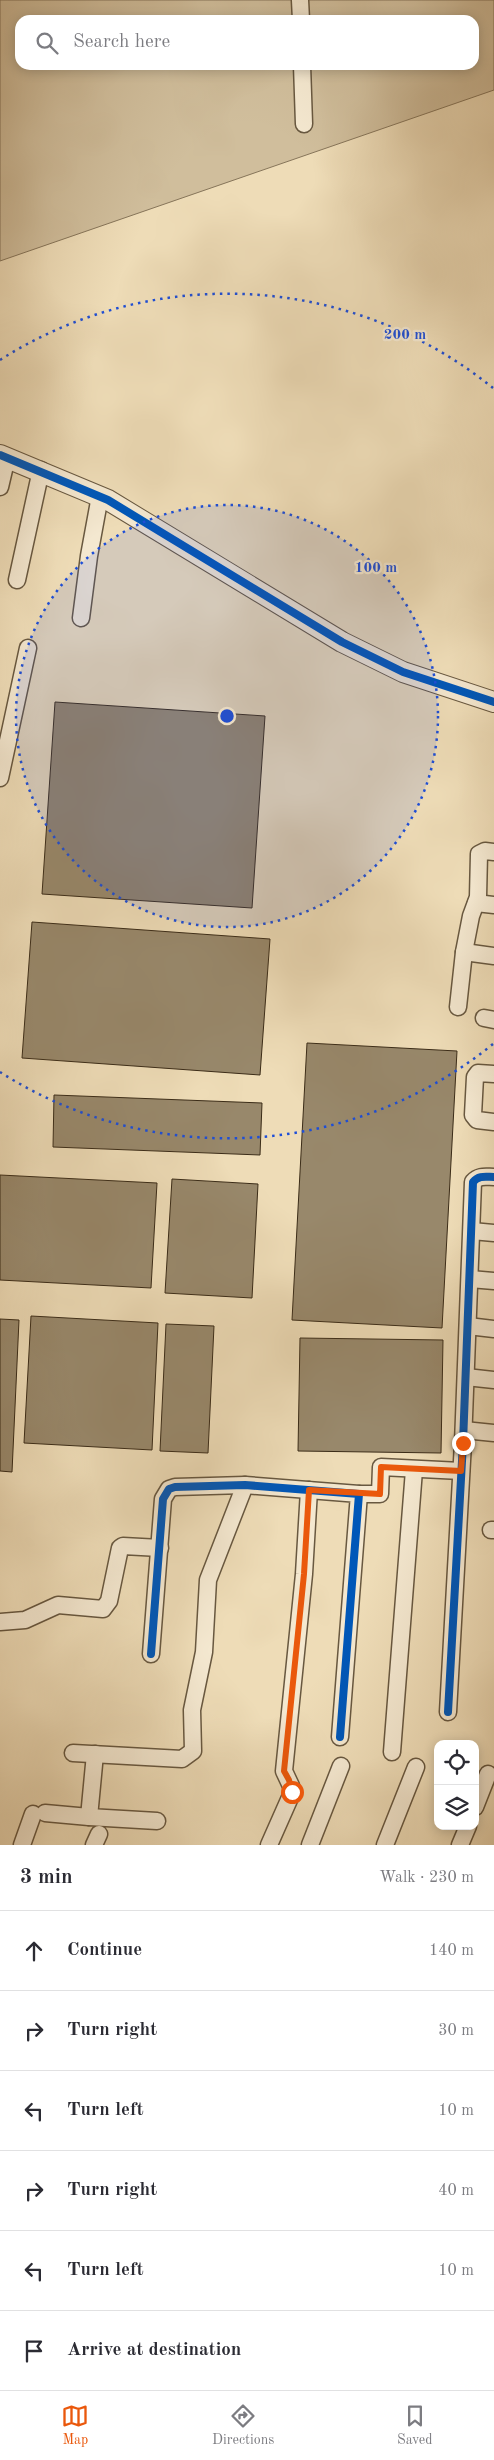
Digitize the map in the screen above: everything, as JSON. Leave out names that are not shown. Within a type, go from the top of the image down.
[{"type":"street","points":[[300,0],[301,15]]},
{"type":"street","points":[[302,70],[304,124]]},
{"type":"street","points":[[0,488],[3,456],[41,470],[100,496],[342,642],[403,672],[494,702]]},
{"type":"street","points":[[17,580],[41,470]]},
{"type":"street","points":[[81,618],[89,556],[100,496]]},
{"type":"street","points":[[0,778],[28,648]]},
{"type":"street","points":[[458,1007],[464,952],[471,916],[476,903],[479,854],[485,851],[494,852]]},
{"type":"street","points":[[476,903],[494,905]]},
{"type":"street","points":[[464,952],[494,956]]},
{"type":"street","points":[[494,1074],[478,1074],[475,1077],[473,1115],[477,1120],[494,1122]]},
{"type":"street","points":[[448,1712],[464,1430],[473,1182],[483,1176],[494,1178]]},
{"type":"street","points":[[472,1231],[494,1233]]},
{"type":"street","points":[[470,1278],[494,1281]]},
{"type":"street","points":[[468,1326],[494,1329]]},
{"type":"street","points":[[466,1377],[494,1380]]},
{"type":"street","points":[[464,1430],[494,1433]]},
{"type":"street","points":[[151,1654],[163,1499],[169,1489],[175,1487],[245,1485],[380,1494],[381,1467],[461,1471]]},
{"type":"street","points":[[392,1752],[414,1470]]},
{"type":"street","points":[[72,1753],[182,1760],[193,1750],[192,1710],[204,1652],[208,1580],[245,1485]]},
{"type":"street","points":[[269,1845],[292,1792],[284,1771],[304,1574],[309,1490]]},
{"type":"street","points":[[340,1737],[360,1494]]},
{"type":"street","points":[[0,1622],[25,1620],[58,1605],[103,1609],[109,1601],[120,1548],[123,1546],[160,1548]]},
{"type":"street","points":[[89,1817],[94,1754]]},
{"type":"street","points":[[310,1845],[341,1766]]},
{"type":"street","points":[[385,1845],[416,1767]]},
{"type":"street","points":[[479,1797],[488,1774]]},
{"type":"street","points":[[22,1845],[40,1814],[157,1821]]},
{"type":"street","points":[[460,1845],[466,1830]]},
{"type":"shaded area","points":[[0,0],[494,0],[494,90],[0,261]]},
{"type":"building","points":[[55,702],[265,716],[252,908],[42,894]]},
{"type":"building","points":[[32,922],[270,939],[260,1075],[22,1058]]},
{"type":"building","points":[[307,1043],[457,1051],[442,1328],[292,1320]]},
{"type":"building","points":[[54,1095],[262,1103],[260,1155],[53,1147]]},
{"type":"building","points":[[0,1175],[157,1183],[151,1288],[0,1280]]},
{"type":"building","points":[[172,1179],[258,1184],[252,1298],[165,1293]]},
{"type":"building","points":[[31,1316],[158,1323],[152,1450],[24,1443]]},
{"type":"building","points":[[0,1319],[19,1320],[12,1472],[0,1471]]},
{"type":"building","points":[[166,1324],[214,1326],[208,1453],[160,1451]]},
{"type":"building","points":[[300,1338],[443,1340],[441,1453],[298,1451]]},
{"type":"cycle path","points":[[0,455],[108,500],[342,642],[403,672],[494,702]]},
{"type":"cycle path","points":[[448,1712],[463,1443],[473,1182],[480,1177],[494,1177]]},
{"type":"cycle path","points":[[151,1654],[163,1499],[169,1489],[175,1487],[245,1485],[359,1494],[340,1737]]},
{"type":"route","points":[[292,1792],[284,1771],[304,1574],[309,1490],[380,1494],[381,1467],[461,1471],[463,1443]]}]
